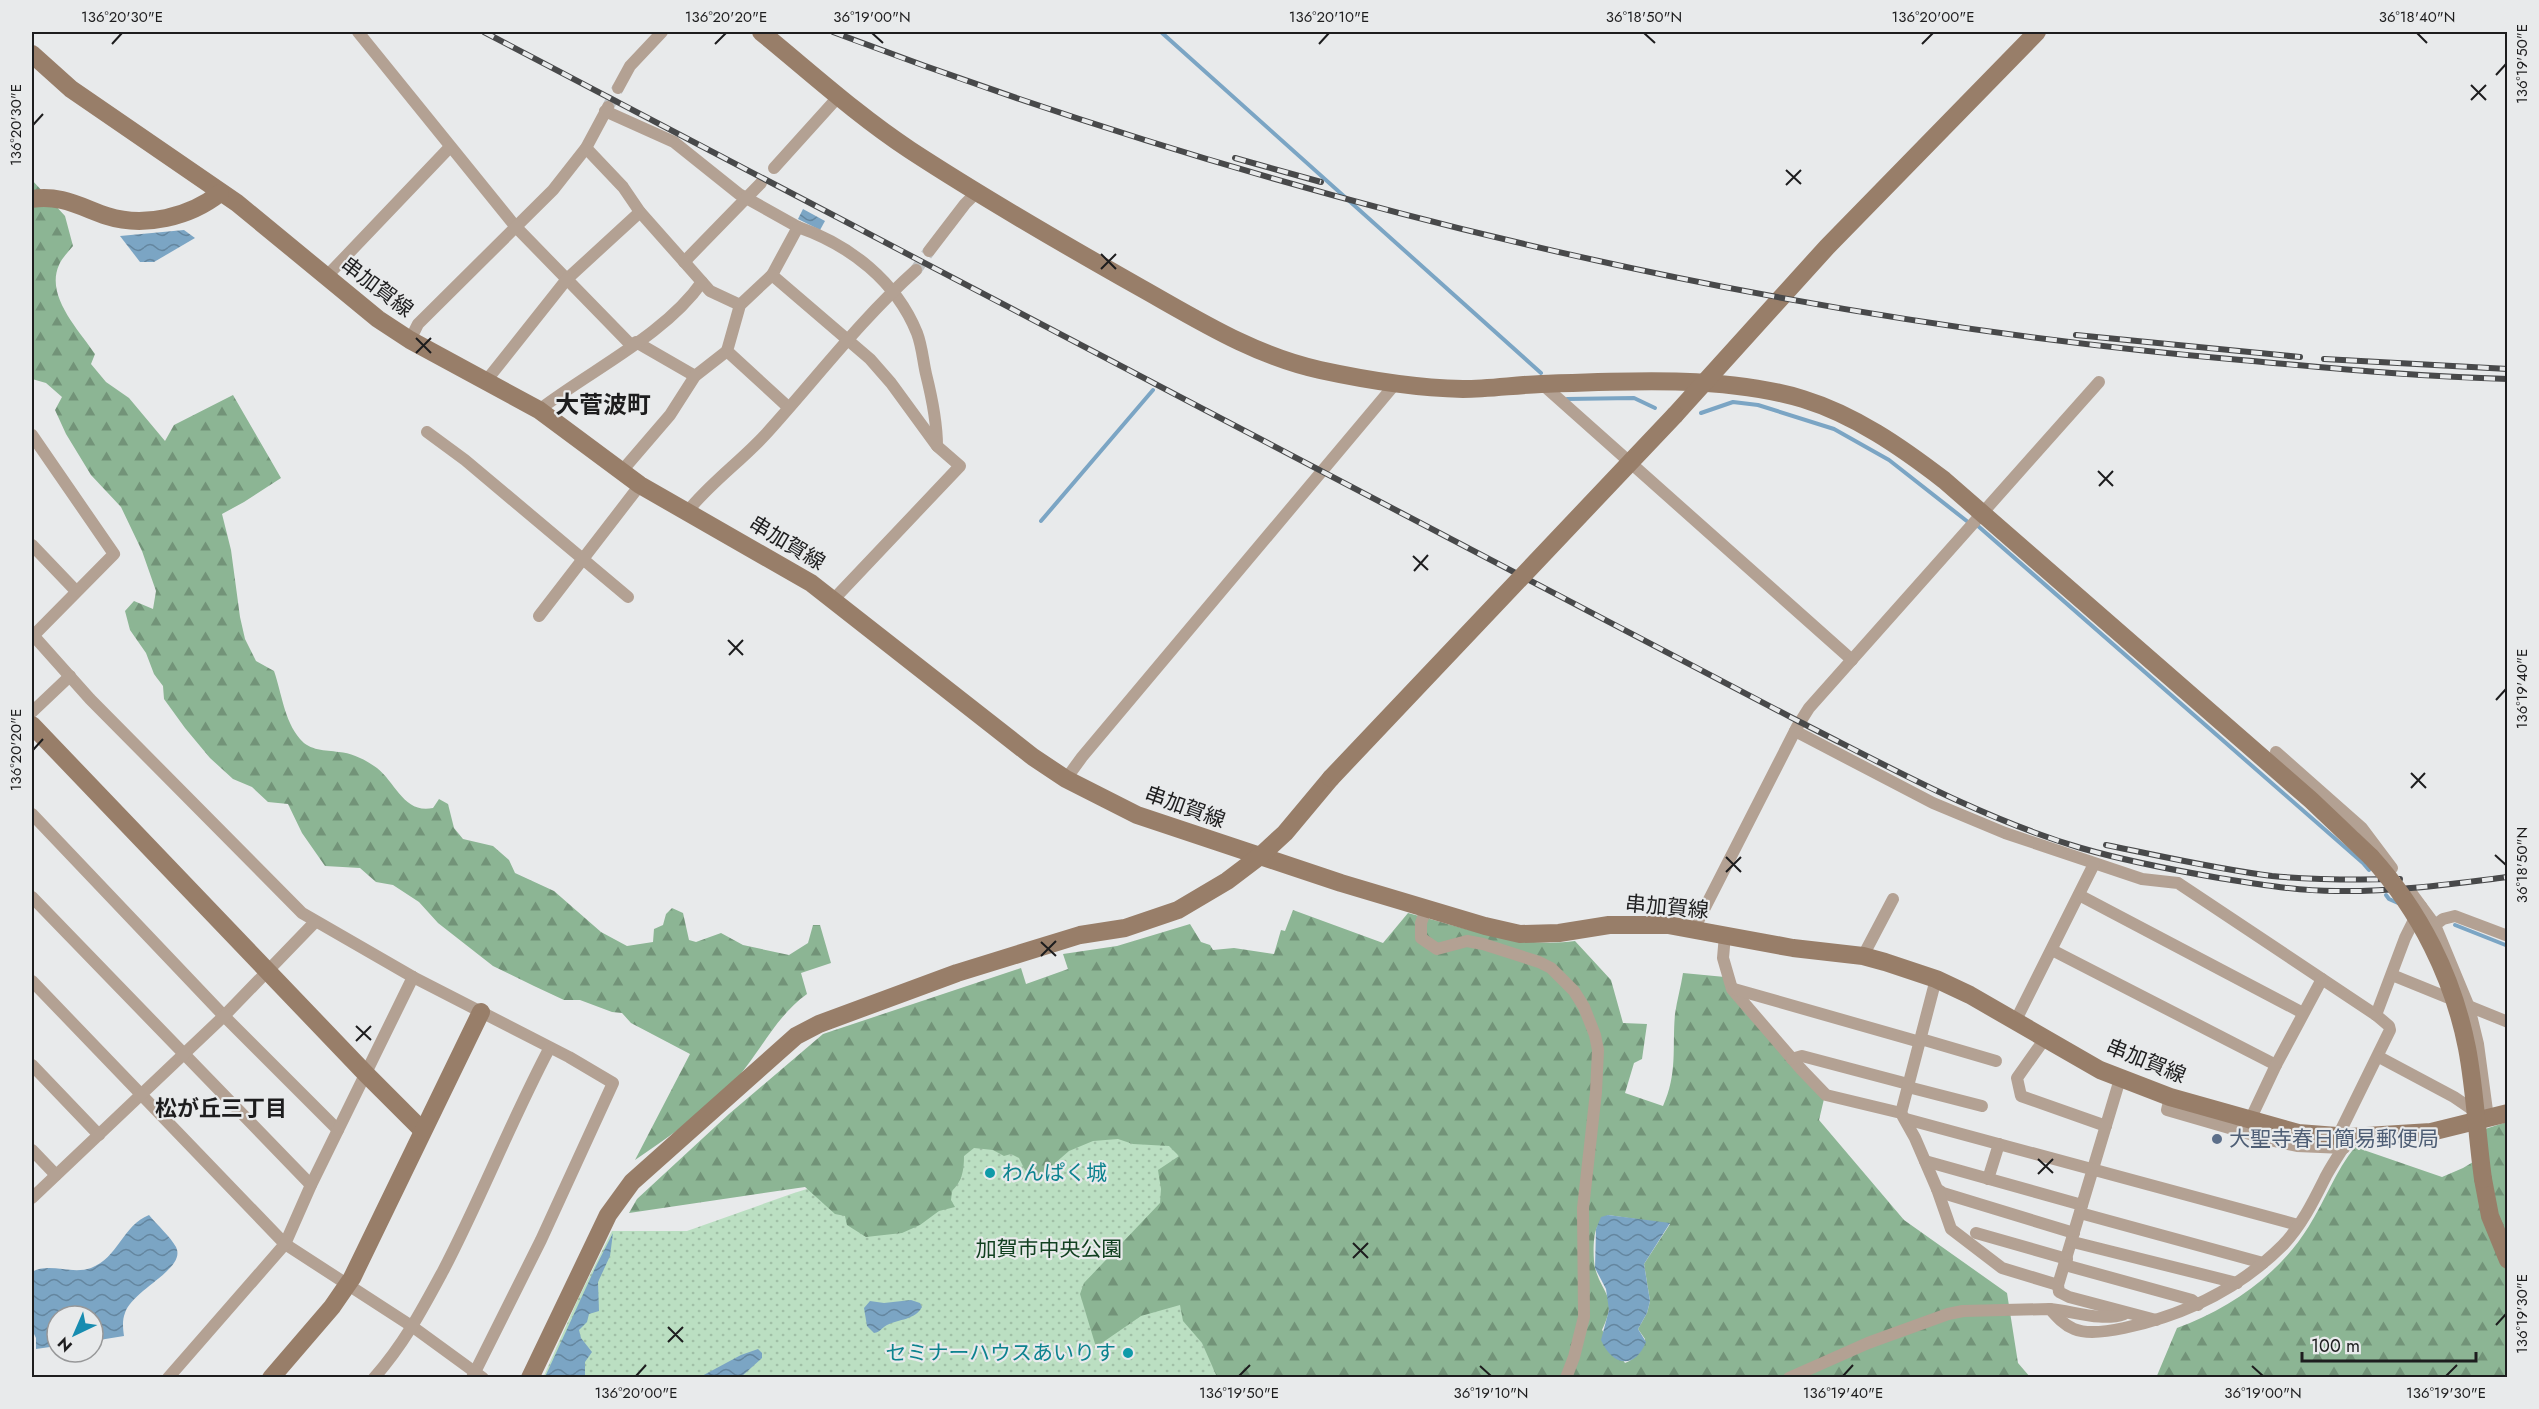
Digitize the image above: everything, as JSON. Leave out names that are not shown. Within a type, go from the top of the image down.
[{"type":"street","points":[[358,32],[515,226],[634,344],[695,376]]},
{"type":"street","points":[[618,88],[630,66],[662,32]]},
{"type":"street","points":[[761,32],[838,96],[909,149],[1085,257],[1229,337],[1272,356],[1317,370],[1396,383],[1462,389],[1542,384],[1705,383],[1771,392],[1802,399],[1830,409],[1895,444],[1944,480],[2302,793],[2371,857],[2409,903],[2429,940],[2449,986],[2466,1046],[2490,1216],[2508,1260]]},
{"type":"street","points":[[530,1377],[608,1215],[632,1182],[796,1036],[819,1024],[957,973],[1080,935],[1125,928],[1178,910],[1227,881],[1260,856],[1285,833],[1331,778],[1705,383],[1827,247],[2037,32]]},
{"type":"street","name":"串加賀線","points":[[32,54],[71,89],[220,193],[237,202],[378,319],[410,340],[539,410],[640,485],[772,558],[834,599],[1024,750],[1066,779],[1137,815],[1426,909],[1520,934],[1559,933],[1609,925],[1643,923],[1694,929],[1793,948],[1863,956],[1936,979],[2016,1020],[2100,1070],[2120,1079],[2170,1097],[2288,1131],[2344,1140],[2431,1132],[2508,1113]]},
{"type":"street","points":[[774,168],[838,96]]},
{"type":"street","points":[[410,340],[418,324],[553,190],[586,148],[607,109],[674,142],[747,198],[798,227],[816,233],[849,251],[893,291],[917,334],[937,425],[937,446]]},
{"type":"street","points":[[326,277],[450,147]]},
{"type":"street","points":[[586,148],[617,180],[640,212],[710,291],[740,305]]},
{"type":"street","points":[[684,262],[761,183]]},
{"type":"street","points":[[929,251],[965,204],[978,191]]},
{"type":"street","points":[[32,199],[55,197],[107,216],[137,221],[165,218],[197,208],[220,193]]},
{"type":"street","points":[[486,381],[567,279],[640,212]]},
{"type":"street","points":[[621,472],[670,415],[695,376],[727,351],[740,305],[772,275],[798,227]]},
{"type":"street","points":[[687,512],[752,448],[847,339],[916,270]]},
{"type":"street","points":[[772,275],[847,339],[891,383],[937,446],[960,466],[834,599]]},
{"type":"street","points":[[539,410],[670,318],[690,299],[702,282]]},
{"type":"street","points":[[727,351],[788,407]]},
{"type":"street","points":[[1694,929],[1795,731],[1809,708],[2099,382]]},
{"type":"street","points":[[1066,779],[1396,383]]},
{"type":"street","points":[[1542,384],[1852,660]]},
{"type":"street","points":[[428,432],[465,460],[628,597]]},
{"type":"street","points":[[32,435],[114,551],[111,557],[32,635],[295,906],[315,922],[413,977],[613,1083],[477,1376],[413,1328],[285,1244],[32,981]]},
{"type":"street","points":[[539,616],[640,485]]},
{"type":"street","points":[[32,544],[76,591]]},
{"type":"street","points":[[32,712],[70,676]]},
{"type":"street","points":[[32,725],[422,1130]]},
{"type":"street","points":[[1795,731],[1933,803],[2005,833],[2142,879],[2178,884],[2376,1015],[2389,1026],[2390,1030],[2344,1140],[2298,1225],[2283,1245],[2263,1263],[2238,1283],[2198,1305],[2140,1326],[2112,1331],[2076,1330],[2059,1319],[2050,1309]]},
{"type":"street","points":[[2276,752],[2362,828],[2392,868]]},
{"type":"street","points":[[32,814],[224,1016],[338,1130]]},
{"type":"street","points":[[2016,1020],[2094,864]]},
{"type":"street","points":[[2410,891],[2435,925],[2469,1007],[2478,1044],[2486,1118]]},
{"type":"street","points":[[2079,895],[2303,1013]]},
{"type":"street","points":[[32,897],[311,1185]]},
{"type":"street","points":[[1863,956],[1893,899]]},
{"type":"street","points":[[2376,1015],[2405,938],[2421,906]]},
{"type":"street","points":[[1426,909],[1421,923],[1421,938],[1437,949],[1467,941],[1539,962],[1551,968],[1574,992],[1584,1008],[1595,1035],[1598,1050],[1596,1092],[1583,1208],[1584,1317],[1566,1377]]},
{"type":"street","points":[[2435,925],[2443,919],[2455,916],[2508,936]]},
{"type":"street","points":[[32,1198],[224,1016],[315,922]]},
{"type":"street","points":[[1725,935],[1723,958],[1732,988],[1826,1095],[2298,1225]]},
{"type":"street","points":[[2052,950],[2276,1065]]},
{"type":"street","points":[[2392,975],[2508,1022]]},
{"type":"street","points":[[168,1377],[285,1244],[311,1185],[413,977]]},
{"type":"street","points":[[1936,979],[1908,1085],[1903,1116],[1937,1189],[1951,1229],[2002,1268],[2058,1285]]},
{"type":"street","points":[[2250,1120],[2276,1065],[2322,979]]},
{"type":"street","points":[[1732,988],[1996,1061]]},
{"type":"street","points":[[271,1377],[332,1307],[348,1285],[481,1012]]},
{"type":"street","points":[[2046,1037],[2017,1078],[2021,1096],[2106,1126]]},
{"type":"street","points":[[374,1377],[397,1352],[413,1328],[459,1239],[500,1148],[549,1049]]},
{"type":"street","points":[[1792,1059],[1802,1056],[1982,1106]]},
{"type":"street","points":[[2379,1057],[2454,1097],[2486,1118]]},
{"type":"street","points":[[32,1065],[99,1135]]},
{"type":"street","points":[[2120,1079],[2058,1285],[2059,1292],[2069,1297],[2156,1320]]},
{"type":"street","points":[[2170,1097],[2167,1110],[2297,1146],[2344,1140]]},
{"type":"street","points":[[1988,1179],[1999,1144]]},
{"type":"street","points":[[32,1150],[56,1175]]},
{"type":"street","points":[[1925,1161],[2263,1263]]},
{"type":"street","points":[[1937,1189],[1950,1196],[2074,1237],[2238,1283]]},
{"type":"street","points":[[1976,1233],[2192,1300],[2198,1305]]},
{"type":"street","points":[[1789,1377],[1868,1343],[1948,1314],[1963,1311],[2050,1309],[2097,1316],[2118,1316],[2128,1312]]},
{"type":"green space","points":[[32,180],[65,216],[73,246],[59,265],[56,289],[66,312],[95,354],[91,364],[106,382],[129,398],[165,441],[174,425],[233,395],[281,478],[222,514],[231,550],[245,639],[256,661],[274,671],[290,724],[304,743],[318,749],[349,754],[368,762],[384,774],[401,796],[415,806],[423,809],[433,808],[439,799],[448,804],[454,828],[463,839],[493,846],[509,860],[515,873],[554,891],[601,932],[627,946],[653,942],[654,929],[663,925],[666,914],[672,908],[683,913],[689,940],[696,942],[721,933],[743,945],[789,955],[808,943],[813,925],[820,925],[831,963],[801,973],[807,994],[784,1015],[738,1078],[727,1089],[694,1118],[635,1160],[690,1054],[631,1023],[622,1013],[612,1012],[580,1000],[564,1000],[493,966],[438,923],[419,902],[393,885],[376,882],[360,868],[325,866],[302,833],[288,804],[268,802],[252,787],[233,779],[210,758],[164,699],[163,686],[154,674],[146,653],[130,630],[125,611],[134,601],[153,609],[156,591],[142,551],[121,507],[91,475],[66,434],[55,410],[62,397],[46,383],[32,379]]},
{"type":"green space","points":[[1293,910],[1383,943],[1408,913],[1512,939],[1554,943],[1575,941],[1611,980],[1623,1023],[1647,1024],[1642,1059],[1634,1063],[1625,1093],[1663,1106],[1673,1071],[1675,1014],[1683,973],[1725,977],[1824,1099],[1819,1120],[1904,1220],[2007,1293],[2018,1363],[2030,1377],[1217,1377],[1202,1343],[1183,1321],[1180,1305],[1141,1316],[1096,1347],[1080,1294],[1084,1283],[1160,1203],[1161,1189],[1158,1170],[1179,1156],[1169,1146],[1133,1144],[1118,1139],[1093,1141],[1069,1151],[1039,1177],[1025,1170],[1019,1158],[1011,1154],[1004,1156],[993,1150],[974,1148],[964,1156],[962,1175],[952,1191],[951,1200],[955,1207],[939,1211],[920,1225],[902,1233],[866,1237],[847,1225],[845,1216],[835,1214],[805,1187],[629,1213],[637,1199],[729,1114],[823,1034],[1021,968],[1026,984],[1068,969],[1063,954],[1117,946],[1190,924],[1201,942],[1210,945],[1213,950],[1234,948],[1274,954],[1281,930],[1285,931]],"holes":[[[1608,1215],[1670,1224],[1644,1264],[1650,1301],[1647,1313],[1638,1329],[1645,1339],[1638,1353],[1625,1363],[1602,1330],[1607,1319],[1609,1303],[1595,1268],[1596,1230]]]},
{"type":"green space","name":"加賀市中央公園","points":[[1164,1122],[1196,1162],[1224,1377],[543,1378],[578,1299],[612,1231],[687,1231],[794,1193],[942,1147]]},
{"type":"green space","points":[[2507,1122],[2507,1377],[2156,1378],[2177,1328],[2234,1300],[2268,1275],[2297,1244],[2355,1147],[2442,1177],[2488,1153],[2485,1129]]},
{"type":"water","points":[[803,209],[825,221],[820,230],[798,219]]},
{"type":"water","points":[[184,230],[195,238],[154,262],[140,262],[120,236]]},
{"type":"water","points":[[149,1215],[176,1247],[177,1255],[167,1271],[130,1304],[123,1319],[124,1336],[105,1339],[105,1304],[45,1304],[45,1348],[36,1349],[36,1338],[32,1330],[32,1272],[46,1268],[83,1270],[91,1268],[108,1257],[140,1220]]},
{"type":"water","points":[[1608,1215],[1670,1223],[1644,1264],[1650,1301],[1647,1313],[1638,1329],[1646,1342],[1641,1351],[1629,1361],[1617,1359],[1611,1355],[1601,1340],[1609,1310],[1606,1289],[1595,1268],[1596,1229],[1601,1217]]},
{"type":"water","points":[[613,1233],[610,1256],[598,1282],[599,1311],[589,1314],[587,1322],[579,1330],[581,1338],[592,1352],[585,1362],[585,1377],[545,1377],[596,1266]]},
{"type":"water","points":[[911,1300],[920,1303],[922,1307],[915,1314],[874,1333],[867,1326],[864,1308],[870,1301],[884,1303]]},
{"type":"water","points":[[758,1349],[762,1353],[762,1358],[741,1377],[700,1377],[741,1355]]},
{"type":"waterway","points":[[1161,32],[1541,373]]},
{"type":"waterway","points":[[1041,521],[1153,390]]},
{"type":"waterway","points":[[1567,399],[1634,398],[1655,408]]},
{"type":"waterway","points":[[1701,413],[1733,402],[1758,405],[1834,429],[1889,460],[1968,522]]},
{"type":"waterway","points":[[1978,526],[2369,870]]},
{"type":"waterway","points":[[2386,895],[2398,903]]},
{"type":"waterway","points":[[2455,925],[2508,946]]},
{"type":"tunnel","points":[[608,107],[618,88]]},
{"type":"tunnel","points":[[916,270],[929,251]]},
{"type":"railway","points":[[484,32],[1800,722],[1973,808],[2081,848],[2132,861],[2263,885],[2321,891],[2379,890],[2508,877]]},
{"type":"railway","points":[[833,32],[1003,93],[1176,149],[1350,200],[1526,244],[1703,283],[1882,315],[2061,341],[2341,369],[2508,379]]},
{"type":"railway","points":[[1235,158],[1321,182]]},
{"type":"railway","points":[[2076,335],[2300,357]]},
{"type":"railway","points":[[2324,359],[2508,369]]},
{"type":"railway","points":[[2106,845],[2272,876],[2400,879]]},
{"type":"place","name":"大聖寺春日簡易郵便局","points":[[2217,1139]]},
{"type":"place","name":"わんぱく城","points":[[990,1173]]},
{"type":"place","name":"セミナーハウスあいりす","points":[[1128,1353]]},
{"type":"district","name":"大菅波町","points":[[603,404]]},
{"type":"district","name":"松が丘三丁目","points":[[221,1108]]}]
